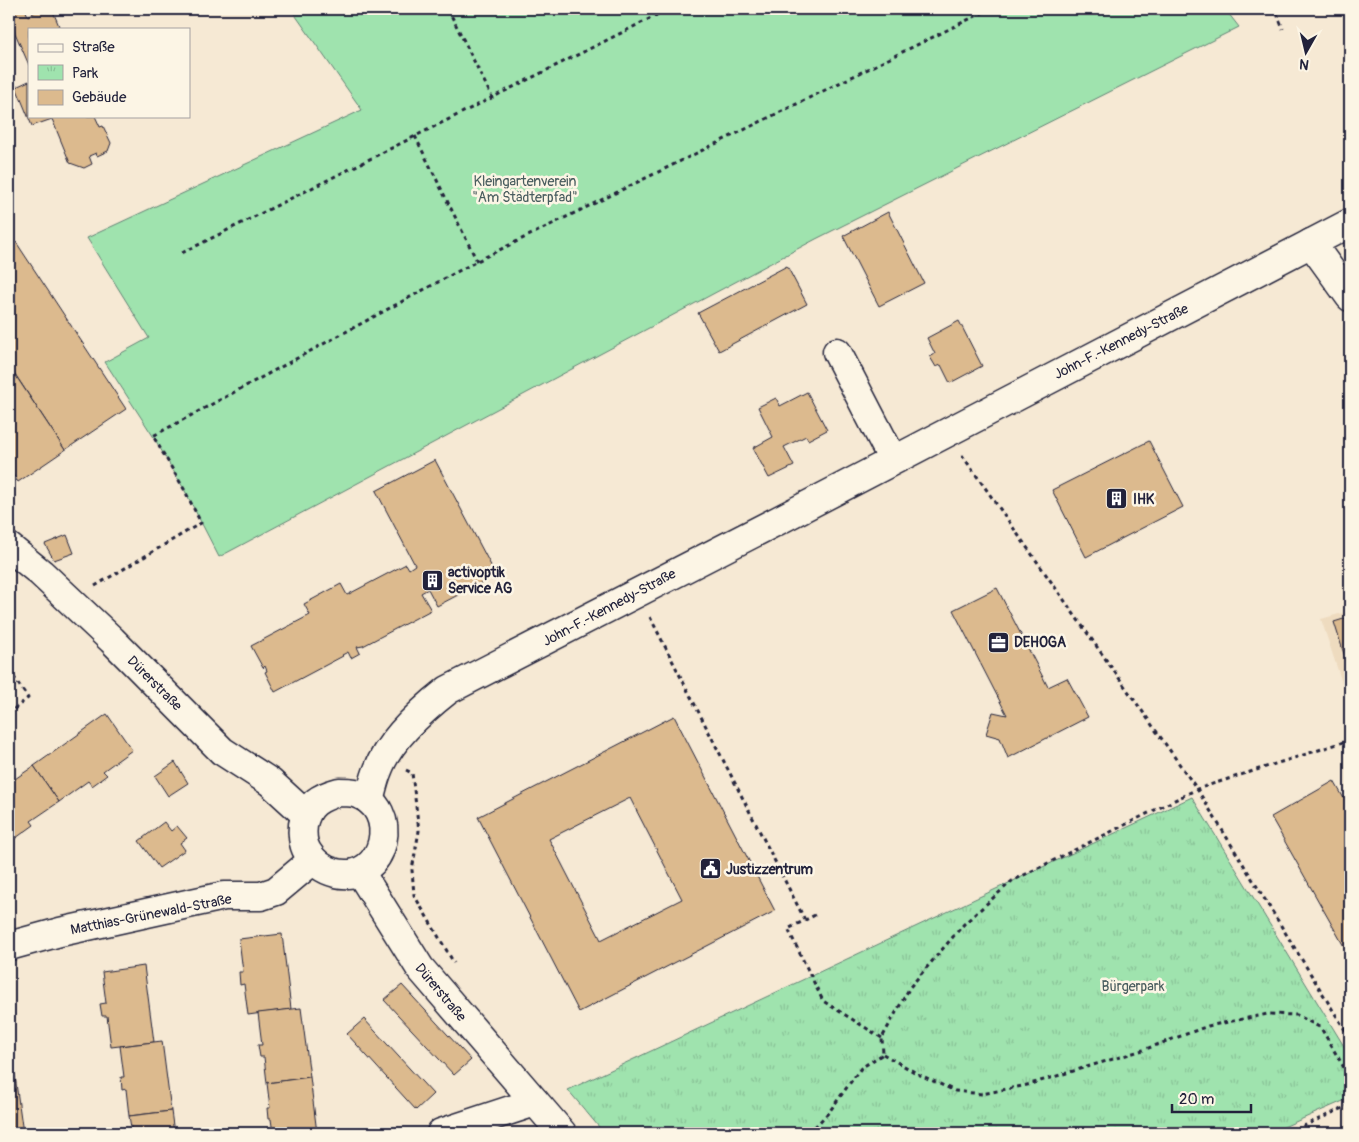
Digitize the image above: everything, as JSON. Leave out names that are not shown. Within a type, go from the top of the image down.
[{"type":"street","name":"John-F.-Kennedy-Straße","points":[[369,800],[378,769],[384,757],[406,728],[448,690],[1350,223]]},
{"type":"street","points":[[1311,243],[1350,297]]},
{"type":"street","points":[[836,352],[893,460]]},
{"type":"street","name":"Dürerstraße","points":[[9,547],[41,573],[112,640],[222,750],[270,782],[305,814]]},
{"type":"street","points":[[339,792],[354,792],[369,800],[379,812],[384,828],[383,846],[373,861],[360,872],[342,874],[327,870],[313,860],[305,847],[302,831],[305,814],[314,804],[326,796],[339,792]]},
{"type":"street","name":"Matthias-Grünewald-Straße","points":[[9,946],[60,932],[224,896],[261,896],[276,891],[313,860]]},
{"type":"street","name":"Dürerstraße","points":[[360,872],[420,968],[562,1133]]},
{"type":"street","points":[[441,1133],[535,1102]]},
{"type":"path","points":[[448,9],[492,97]]},
{"type":"path","points":[[182,253],[669,9]]},
{"type":"path","points":[[70,600],[201,524],[184,489],[153,436],[477,261],[990,9]]},
{"type":"path","points":[[1281,9],[1276,11],[1283,29]]},
{"type":"path","points":[[415,136],[477,261]]},
{"type":"path","points":[[946,432],[1197,790],[1350,1038]]},
{"type":"path","points":[[638,592],[805,920]]},
{"type":"path","points":[[9,670],[28,698],[9,713]]},
{"type":"path","points":[[883,1054],[882,1038],[910,986],[964,924],[1012,880],[1197,790],[1350,740]]},
{"type":"path","points":[[384,757],[412,773],[419,831],[412,870],[414,895],[456,966]]},
{"type":"path","points":[[815,915],[788,929],[823,1001],[882,1038]]},
{"type":"path","points":[[883,1054],[918,1074],[955,1091],[982,1094],[1027,1085],[1125,1055],[1208,1026],[1268,1014],[1297,1015],[1321,1028],[1350,1078]]},
{"type":"path","points":[[809,1133],[829,1112],[861,1068],[883,1054]]},
{"type":"path","points":[[1288,1133],[1350,1105]]},
{"type":"shaded area","points":[[1350,611],[1350,707],[1321,619]]},
{"type":"green space","name":"Kleingartenverein \"Am Städterpfad\"","points":[[291,9],[1225,9],[1239,27],[816,239],[219,557],[184,489],[153,436],[105,362],[149,338],[87,238],[362,110]]},
{"type":"green space","name":"Bürgerpark","points":[[1192,797],[1350,1056],[1350,1098],[1270,1133],[604,1133],[568,1090]]},
{"type":"building","points":[[25,9],[28,16],[35,12],[34,10],[36,9],[52,9],[59,26],[58,28],[28,28],[28,63],[11,24],[16,11]]},
{"type":"building","points":[[28,81],[28,116],[16,87]]},
{"type":"building","points":[[29,118],[96,118],[100,127],[103,126],[111,143],[108,151],[97,156],[96,153],[89,156],[92,164],[84,168],[70,163],[52,119],[32,126]]},
{"type":"building","points":[[888,212],[924,283],[879,306],[843,236]]},
{"type":"building","points":[[16,242],[126,409],[65,450],[9,365],[9,247]]},
{"type":"building","points":[[787,266],[807,304],[719,351],[698,313]]},
{"type":"building","points":[[959,321],[982,366],[950,383],[941,365],[936,367],[930,357],[935,354],[927,338]]},
{"type":"building","points":[[9,367],[65,450],[18,482],[9,468]]},
{"type":"building","points":[[807,392],[827,430],[808,440],[806,436],[784,447],[794,466],[769,478],[753,448],[773,437],[758,407],[776,398],[780,406]]},
{"type":"building","name":"IHK","points":[[1149,441],[1183,507],[1086,557],[1052,490]]},
{"type":"building","name":"activoptik Service AG","points":[[435,460],[496,575],[437,606],[428,589],[421,593],[431,610],[363,646],[357,647],[360,653],[351,658],[348,652],[275,692],[265,672],[267,671],[265,666],[263,668],[251,646],[310,615],[304,604],[341,584],[347,595],[406,564],[409,569],[415,565],[376,491]]},
{"type":"building","points":[[67,535],[74,553],[54,560],[45,544]]},
{"type":"building","points":[[997,588],[1048,687],[1067,678],[1088,717],[1008,758],[1000,738],[986,734],[993,712],[1007,715],[953,610]]},
{"type":"building","points":[[1350,617],[1350,673],[1334,622]]},
{"type":"building","points":[[107,714],[132,750],[103,771],[107,775],[92,786],[88,781],[59,802],[34,766]]},
{"type":"building","name":"Justizzentrum","points":[[674,716],[775,911],[579,1012],[478,817]],"holes":[[[630,798],[682,899],[601,940],[549,839]]]},
{"type":"building","points":[[175,762],[188,783],[168,796],[155,776]]},
{"type":"building","points":[[34,766],[59,802],[31,821],[34,825],[9,843],[9,783]]},
{"type":"building","points":[[1334,781],[1350,809],[1350,957],[1271,817]]},
{"type":"building","points":[[164,822],[171,831],[177,826],[187,838],[180,843],[185,850],[159,868],[139,841]]},
{"type":"building","points":[[282,934],[291,1009],[248,1015],[244,984],[240,985],[239,972],[243,972],[239,939]]},
{"type":"building","points":[[144,966],[154,1042],[111,1047],[107,1016],[102,1016],[100,1004],[106,1003],[102,972]]},
{"type":"building","points":[[402,985],[471,1060],[454,1075],[384,1000]]},
{"type":"building","points":[[301,1008],[310,1077],[267,1083],[264,1057],[260,1057],[258,1045],[262,1045],[258,1013]]},
{"type":"building","points":[[364,1019],[433,1094],[416,1110],[347,1034]]},
{"type":"building","points":[[9,1026],[14,1069],[9,1070]]},
{"type":"building","points":[[162,1041],[171,1111],[129,1116],[126,1089],[122,1090],[121,1077],[124,1077],[120,1046]]},
{"type":"building","points":[[14,1069],[23,1133],[9,1133],[9,1070]]},
{"type":"building","points":[[310,1077],[317,1133],[273,1133],[271,1119],[268,1119],[267,1108],[270,1108],[267,1083]]},
{"type":"building","points":[[171,1111],[174,1133],[132,1133],[129,1116]]},
{"type":"place","name":"IHK","points":[[1117,499]]},
{"type":"place","name":"activoptik Service AG","points":[[432,580]]},
{"type":"place","name":"DEHOGA","points":[[998,642]]},
{"type":"place","name":"Justizzentrum","points":[[710,869]]}]
